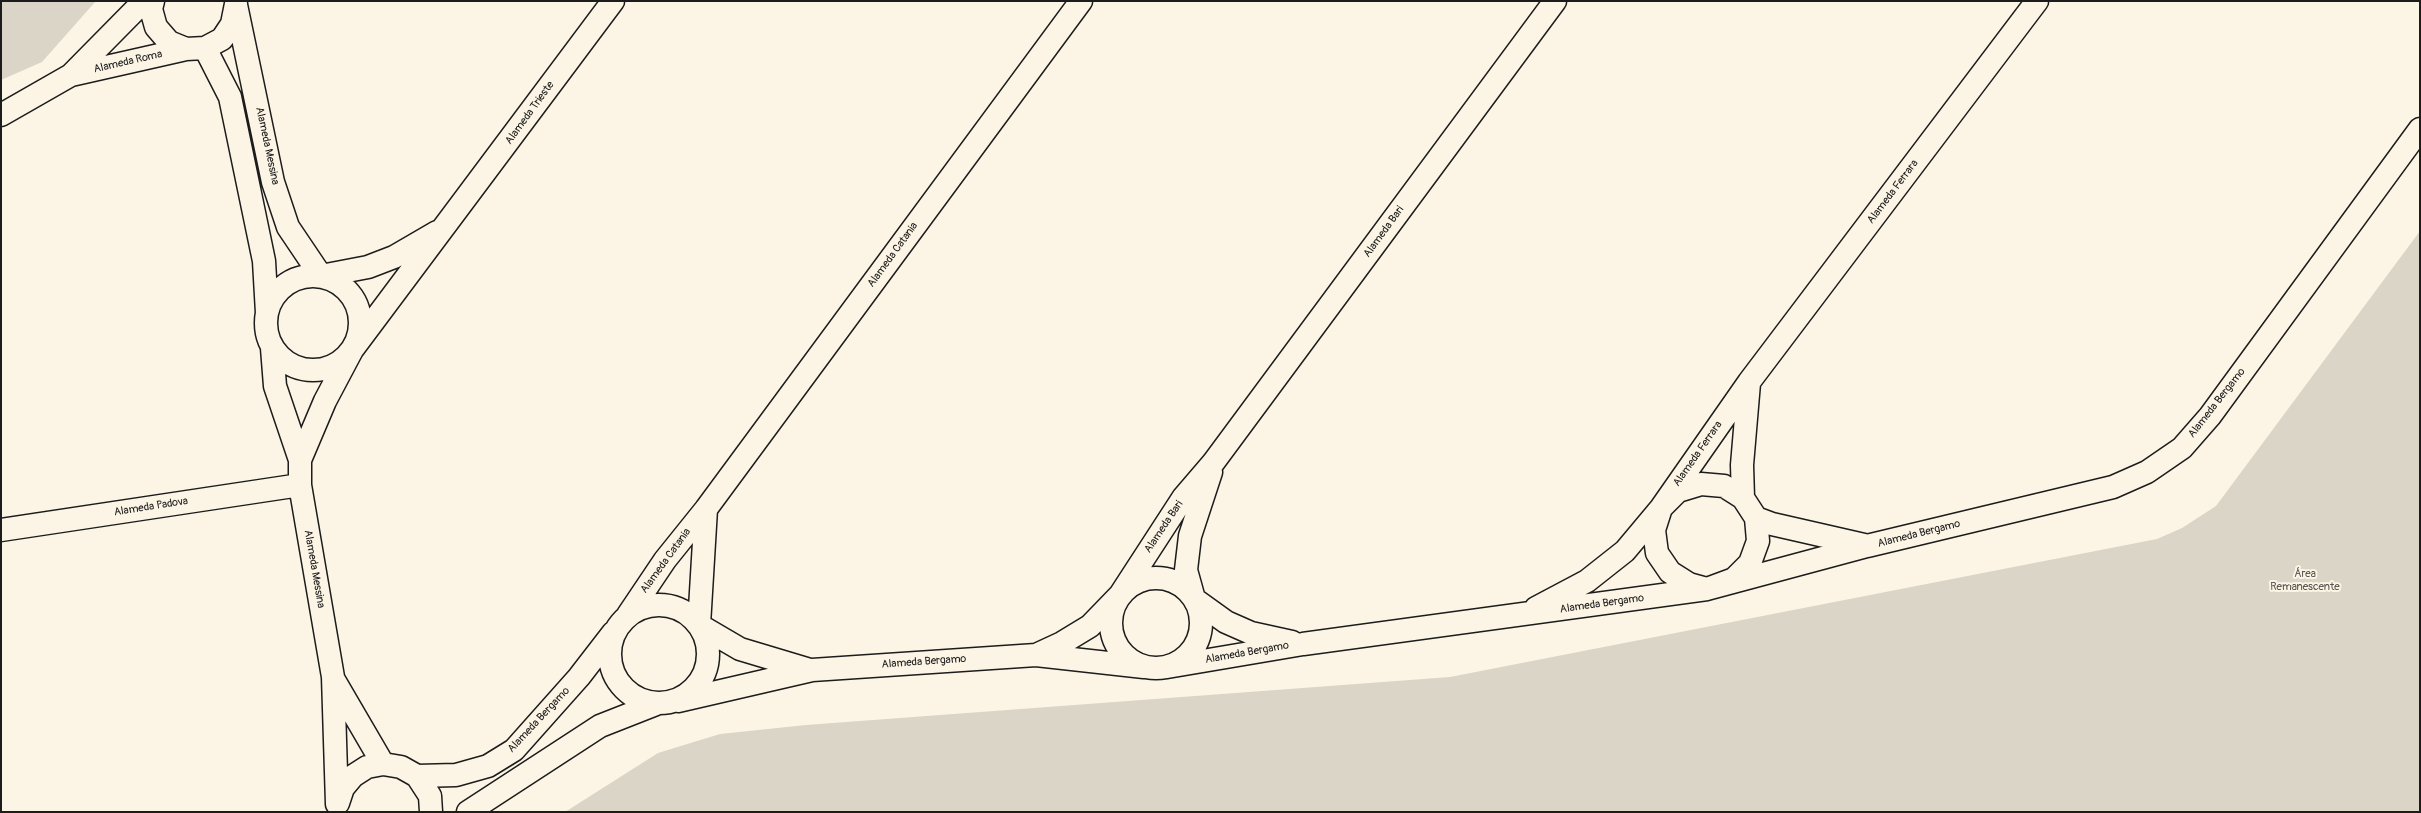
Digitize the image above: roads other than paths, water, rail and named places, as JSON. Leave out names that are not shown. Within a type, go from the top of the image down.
[{"type":"street","name":"Alameda Roma","points":[[1,115],[71,75],[144,1]]},
{"type":"street","points":[[153,1],[151,9],[156,27],[169,42],[195,48],[230,97],[264,261],[267,313],[266,331],[272,348],[285,362],[302,370],[321,370],[338,364],[352,350],[360,332],[360,313],[352,296],[338,283],[321,276],[303,277],[287,284],[274,296],[267,313]]},
{"type":"street","name":"Alameda Trieste","points":[[352,350],[447,226],[613,1]]},
{"type":"street","name":"Alameda Catania","points":[[622,623],[665,560],[706,509],[1081,1]]},
{"type":"street","name":"Alameda Bari","points":[[1120,595],[1166,522],[1213,463],[1555,1]]},
{"type":"street","name":"Alameda Ferrara","points":[[1660,508],[1749,382],[2037,1]]},
{"type":"street","name":"Alameda Roma","points":[[71,75],[195,48],[222,39],[232,24],[236,3]]},
{"type":"street","name":"Alameda Messina","points":[[236,3],[273,182],[288,227],[321,276]]},
{"type":"street","name":"Alameda Bergamo","points":[[1167,667],[1303,644],[1707,589],[1867,546],[2113,487],[2147,472],[2182,448],[2210,416],[2420,129]]},
{"type":"street","name":"Alameda Trieste","points":[[321,276],[368,267],[394,258],[447,226]]},
{"type":"street","name":"Alameda Messina","points":[[272,348],[275,386],[300,460],[300,485],[333,677],[337,808]]},
{"type":"street","name":"Alameda Messina","points":[[300,460],[325,401],[352,350]]},
{"type":"street","points":[[1743,498],[1742,465],[1749,382]]},
{"type":"street","name":"Alameda Bari","points":[[1194,599],[1186,570],[1190,536],[1213,463]]},
{"type":"street","points":[[1701,484],[1724,486],[1743,498],[1756,518],[1758,541],[1750,562],[1734,579],[1707,589],[1689,584],[1670,572],[1657,553],[1654,530],[1660,508],[1678,491],[1701,484]]},
{"type":"street","name":"Alameda Padova","points":[[1,530],[300,485]]},
{"type":"street","name":"Alameda Bergamo","points":[[1522,615],[1587,581],[1625,551],[1660,508]]},
{"type":"street","name":"Alameda Catania","points":[[699,625],[706,509]]},
{"type":"street","name":"Alameda Bergamo","points":[[1756,518],[1772,524],[1867,546]]},
{"type":"street","points":[[1153,578],[1169,580],[1184,587],[1194,599],[1200,614],[1200,630],[1195,645],[1185,657],[1167,667],[1144,666],[1124,655],[1112,635],[1112,612],[1120,595],[1134,583],[1153,578]]},
{"type":"street","name":"Alameda Bergamo","points":[[1036,655],[1062,643],[1090,626],[1120,595]]},
{"type":"street","name":"Alameda Bergamo","points":[[1194,599],[1226,622],[1251,633],[1303,644]]},
{"type":"street","points":[[468,812],[600,726],[656,704],[678,701],[694,690],[705,675],[709,656],[706,638],[699,625],[689,615],[669,605],[648,606],[622,623],[609,648],[611,667],[619,684],[634,698],[656,704]]},
{"type":"street","name":"Alameda Bergamo","points":[[417,776],[456,775],[488,766],[514,750],[579,677],[622,623]]},
{"type":"street","name":"Alameda Bergamo","points":[[699,625],[740,649],[812,670]]},
{"type":"street","name":"Alameda Bergamo","points":[[678,701],[812,670],[1036,655],[1144,666]]},
{"type":"street","name":"Alameda Messina","points":[[333,677],[383,764]]},
{"type":"street","points":[[337,808],[343,788],[353,776],[367,767],[383,764],[401,767],[417,776],[430,796],[431,812]]},
{"type":"park label","name":"Área Remanescente","points":[[2305,580]]}]
